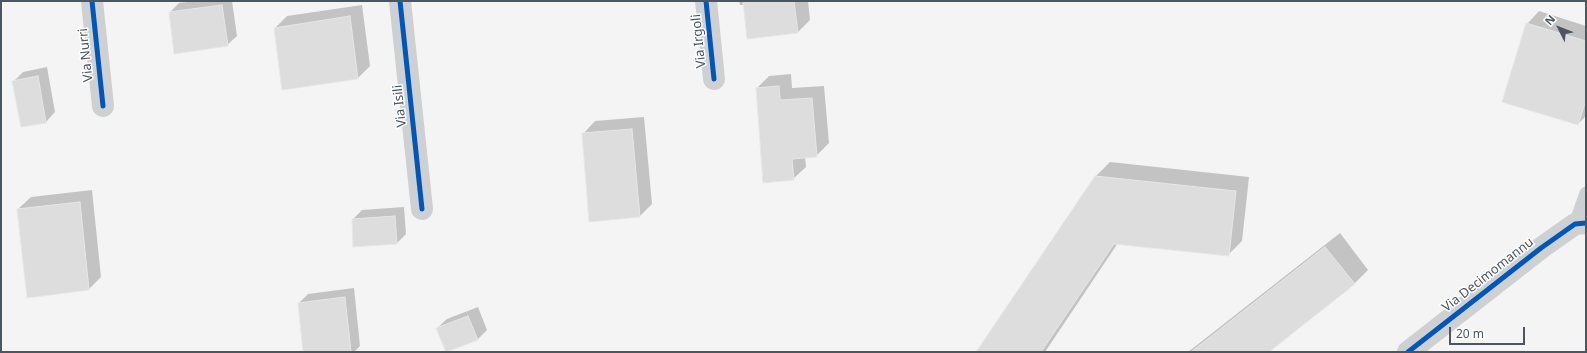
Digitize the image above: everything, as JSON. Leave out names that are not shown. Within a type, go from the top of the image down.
[{"type":"street","name":"Via Nurri","points":[[92,1],[103,106]]},
{"type":"street","name":"Via Isili","points":[[400,1],[422,209]]},
{"type":"street","name":"Via Irgoli","points":[[706,1],[714,79]]},
{"type":"street","name":"Via Decimomannu","points":[[1408,352],[1540,248],[1581,223]]},
{"type":"lane","points":[[1581,223],[1586,193]]},
{"type":"building","points":[[743,1],[794,1],[798,33],[747,39]]},
{"type":"building","points":[[222,5],[228,46],[174,54],[169,12]]},
{"type":"building","points":[[350,16],[358,79],[282,90],[274,28]]},
{"type":"building","points":[[1526,23],[1586,41],[1586,100],[1578,125],[1502,102]]},
{"type":"building","points":[[38,76],[46,123],[21,127],[12,81]]},
{"type":"building","points":[[779,86],[780,100],[812,98],[817,157],[792,159],[794,180],[763,183],[756,88]]},
{"type":"building","points":[[632,129],[640,217],[589,222],[582,133]]},
{"type":"building","points":[[1095,176],[1236,191],[1229,256],[1114,244],[1041,352],[976,352]]},
{"type":"building","points":[[80,202],[89,290],[27,298],[17,209]]},
{"type":"building","points":[[395,216],[397,244],[353,247],[352,219]]},
{"type":"building","points":[[1325,247],[1355,284],[1269,352],[1191,352]]},
{"type":"building","points":[[345,297],[351,352],[303,352],[298,303]]},
{"type":"building","points":[[468,316],[478,340],[446,352],[436,328]]},
{"type":"cycle path","points":[[92,1],[103,106]]},
{"type":"cycle path","points":[[400,1],[422,209]]},
{"type":"cycle path","points":[[706,1],[714,79]]},
{"type":"cycle path","points":[[1408,352],[1541,248],[1575,224],[1586,223]]}]
